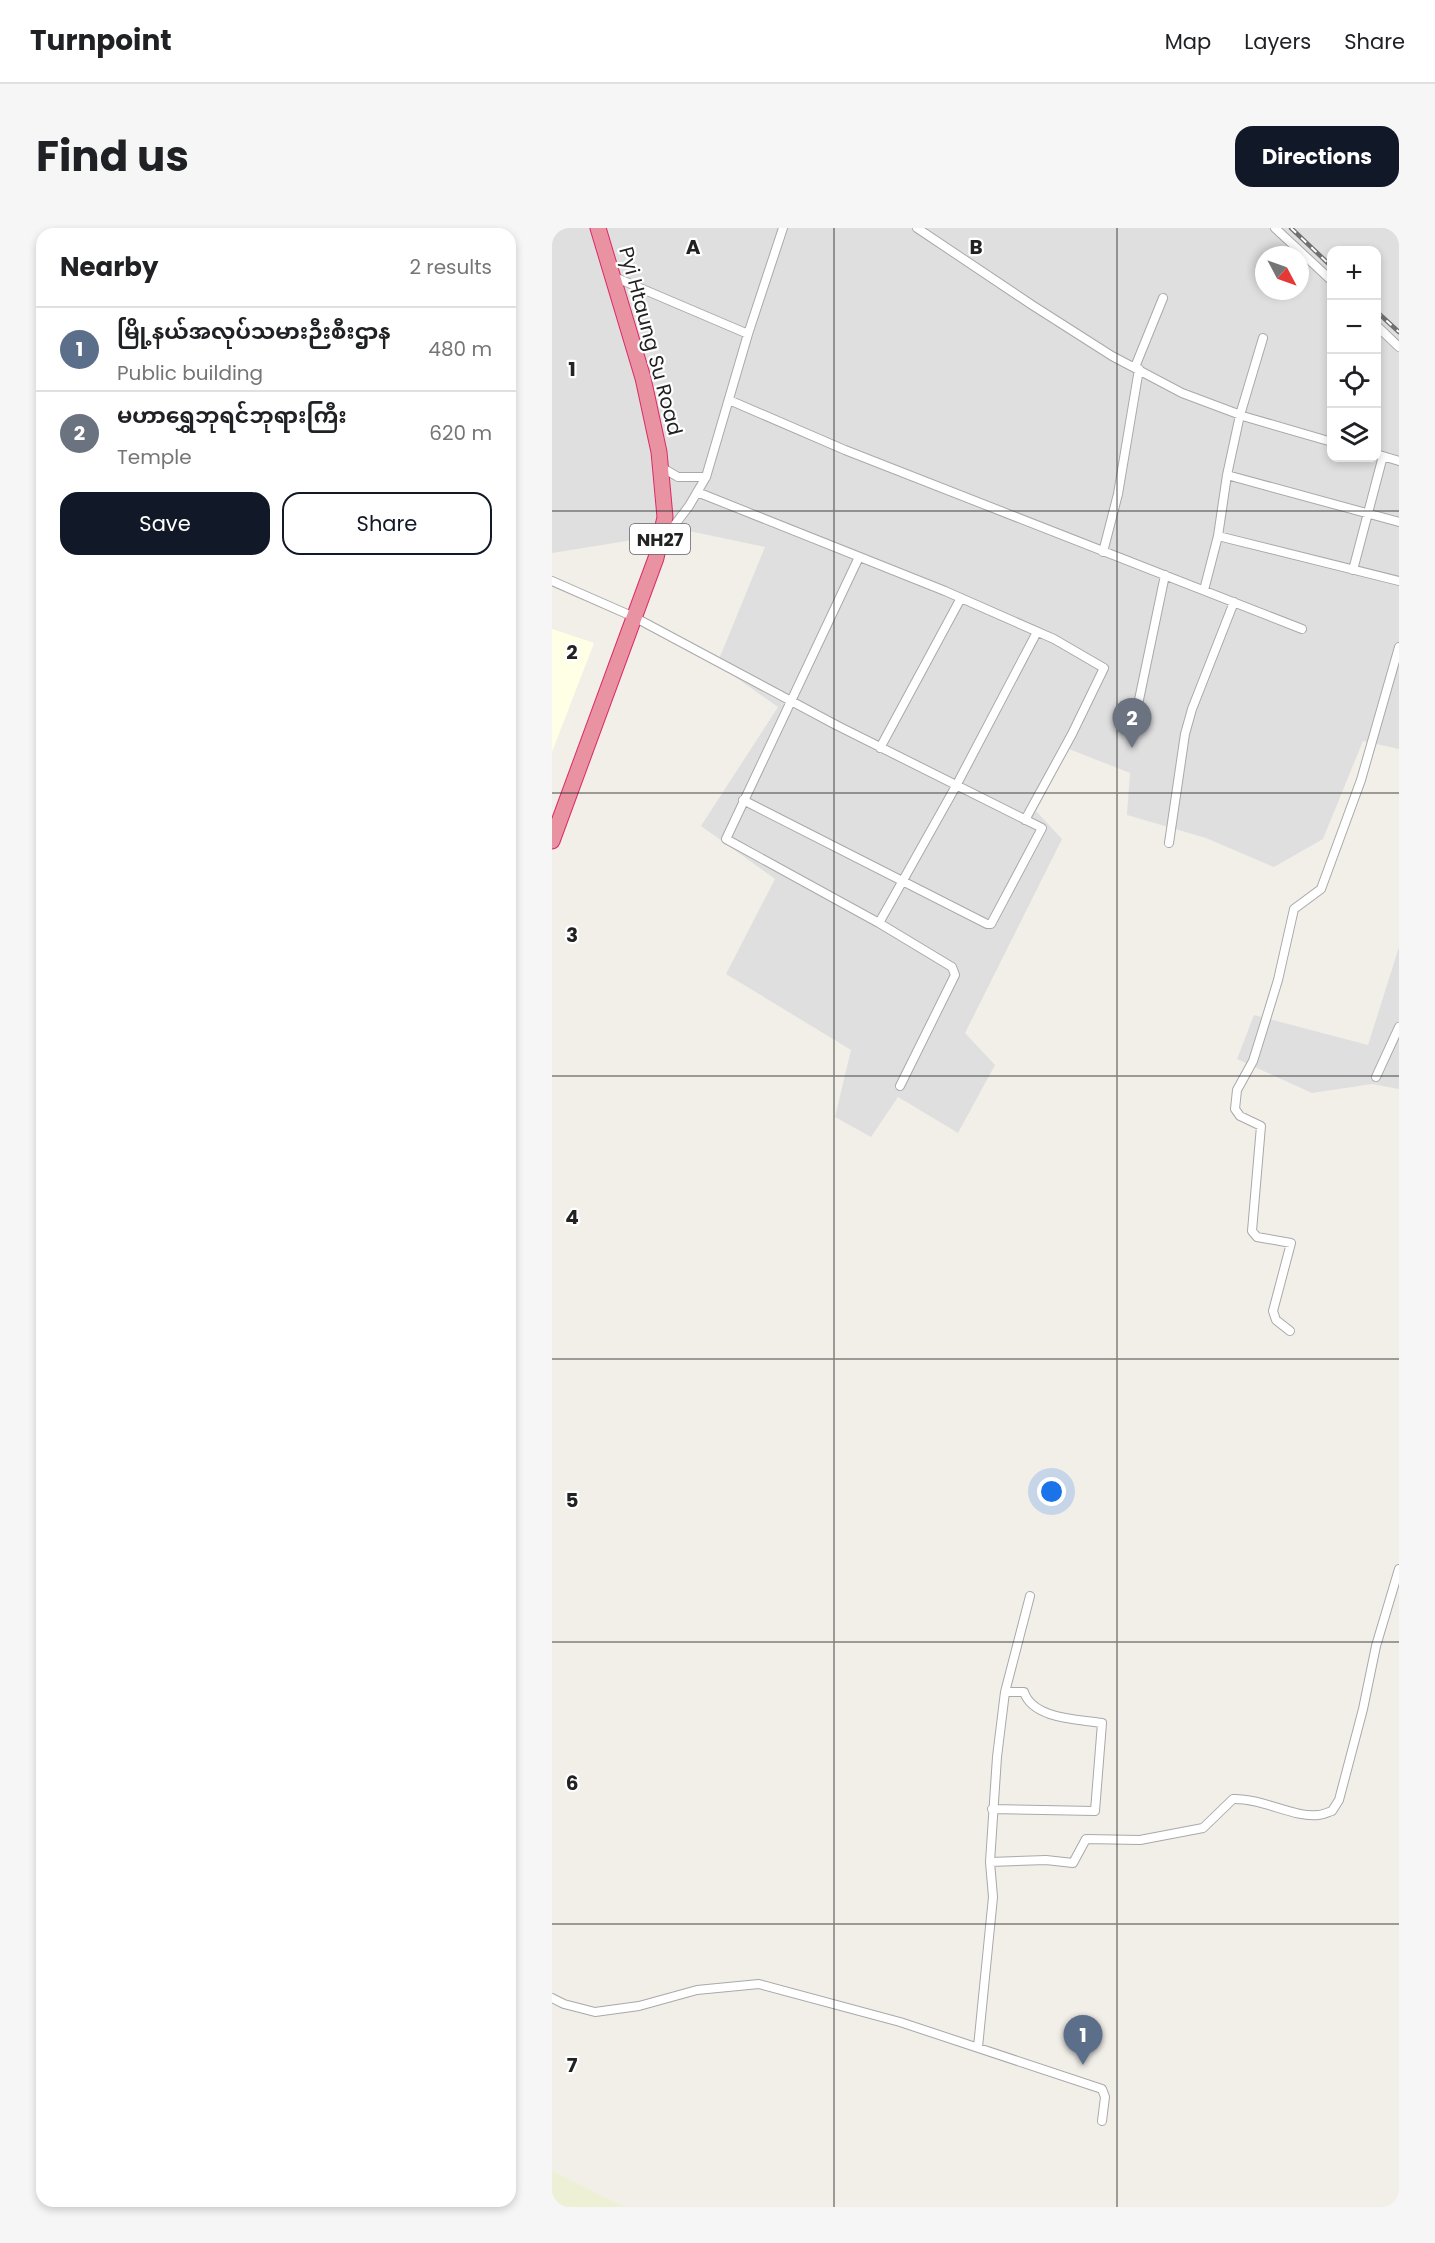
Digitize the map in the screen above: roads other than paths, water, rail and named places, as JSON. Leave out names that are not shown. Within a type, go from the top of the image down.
[{"type":"highway","name":"Pyi Htaung Su Road","points":[[552,841],[656,558],[665,517],[659,452],[643,378],[598,228]]},
{"type":"street","points":[[659,545],[706,477],[747,334],[783,228]]},
{"type":"street","points":[[917,228],[1112,356],[1182,393],[1240,415],[1327,441]]},
{"type":"street","points":[[1275,228],[1327,276]]},
{"type":"street","points":[[611,276],[747,334]]},
{"type":"street","points":[[1103,552],[1118,494],[1137,368],[1162,298]]},
{"type":"street","points":[[1381,329],[1399,347]]},
{"type":"street","points":[[1204,590],[1218,536],[1227,475],[1240,415],[1263,338]]},
{"type":"street","points":[[729,400],[854,454],[1302,629]]},
{"type":"street","points":[[1381,455],[1399,461]]},
{"type":"street","points":[[1353,570],[1378,462]]},
{"type":"street","points":[[661,467],[678,477],[706,477]]},
{"type":"street","points":[[1227,475],[1399,522]]},
{"type":"street","points":[[697,492],[961,598],[1054,639],[1104,668],[1072,734],[1025,819]]},
{"type":"street","points":[[1218,536],[1399,581]]},
{"type":"street","points":[[859,557],[726,839],[879,923],[952,967],[955,975],[900,1086]]},
{"type":"street","points":[[1135,719],[1165,575]]},
{"type":"street","points":[[552,581],[634,617],[880,748],[1042,828],[991,924],[987,924],[743,800]]},
{"type":"street","points":[[880,748],[961,598]]},
{"type":"street","points":[[1169,843],[1185,734],[1192,709],[1234,602]]},
{"type":"street","points":[[879,923],[956,786],[1037,632]]},
{"type":"street","points":[[1290,1331],[1276,1320],[1273,1311],[1291,1243],[1257,1237],[1252,1231],[1261,1126],[1240,1116],[1235,1109],[1237,1090],[1253,1061],[1278,980],[1294,909],[1321,889],[1336,849],[1360,780],[1397,661],[1399,647]]},
{"type":"street","points":[[1376,1077],[1399,1027]]},
{"type":"street","points":[[990,1862],[1046,1860],[1073,1863],[1086,1839],[1140,1840],[1203,1828],[1233,1799],[1242,1798],[1272,1804],[1309,1815],[1332,1811],[1339,1800],[1363,1709],[1376,1646],[1399,1569]]},
{"type":"street","points":[[978,2047],[993,1897],[990,1862],[992,1809],[1005,1692],[1030,1596]]},
{"type":"street","points":[[992,1809],[1095,1811],[1102,1723],[1041,1712],[1027,1701],[1024,1692],[1005,1692]]},
{"type":"street","points":[[552,1998],[564,2004],[595,2012],[639,2007],[697,1990],[759,1984],[900,2022],[1102,2089],[1105,2097],[1102,2121]]},
{"type":"railway","points":[[1291,228],[1327,262]]},
{"type":"railway","points":[[1381,316],[1399,332]]},
{"type":"place","name":"မဟာရွှေဘုရင်ဘုရားကြီး","points":[[1132,748]]},
{"type":"place","name":"မြို့နယ်အလုပ်သမားဉီးစီးဌာန","points":[[1083,2065]]}]
